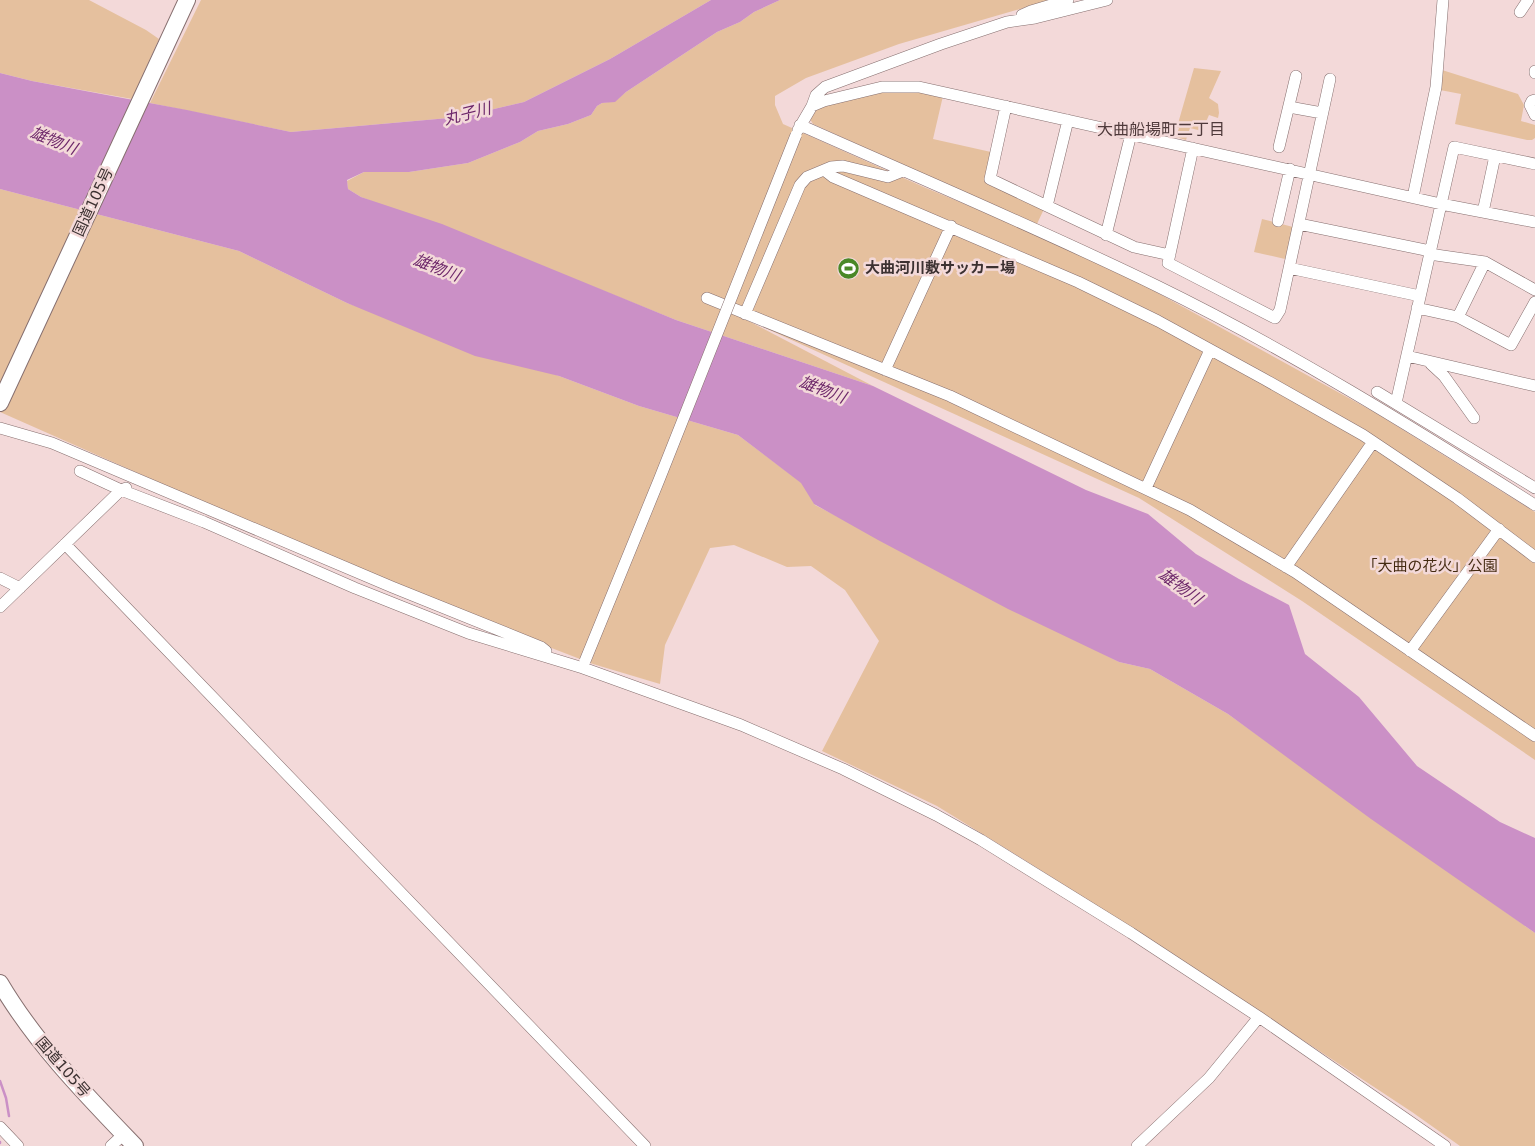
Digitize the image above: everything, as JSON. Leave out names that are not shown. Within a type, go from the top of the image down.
[{"type":"highway","name":"国道105号","points":[[0,403],[187,0]]},
{"type":"highway","name":"国道105号","points":[[0,982],[45,1049],[130,1140]]},
{"type":"street","points":[[1017,20],[1023,14],[1068,0]]},
{"type":"street","points":[[584,664],[798,130],[816,95],[825,87],[1007,22],[1035,18],[1107,0]]},
{"type":"street","points":[[1413,197],[1436,87],[1443,0]]},
{"type":"street","points":[[1520,12],[1528,0]]},
{"type":"street","points":[[1279,146],[1296,76]]},
{"type":"street","points":[[1193,148],[1168,263],[1275,318],[1280,310],[1330,79]]},
{"type":"street","points":[[812,106],[824,101],[873,90],[896,86],[919,87],[1441,204],[1535,222]]},
{"type":"street","points":[[1535,100],[1530,105],[1535,115]]},
{"type":"street","points":[[1006,106],[990,179],[1134,247],[1170,255]]},
{"type":"street","points":[[1289,107],[1322,113]]},
{"type":"street","points":[[1047,206],[1068,120]]},
{"type":"street","points":[[798,130],[903,171],[1078,248],[1157,286],[1254,336],[1439,444],[1535,505]]},
{"type":"street","points":[[1106,235],[1131,134]]},
{"type":"street","points":[[1396,403],[1454,147],[1535,164]]},
{"type":"street","points":[[1483,212],[1496,156]]},
{"type":"street","points":[[745,314],[800,185],[807,177],[831,167],[843,166],[888,177],[903,171]]},
{"type":"street","points":[[1278,221],[1290,169]]},
{"type":"street","points":[[824,170],[833,177],[952,226],[1078,282],[1158,321],[1273,383],[1373,442],[1457,498],[1535,557]]},
{"type":"street","points":[[1299,224],[1485,262],[1535,290]]},
{"type":"street","points":[[885,370],[952,226]]},
{"type":"street","points":[[1458,317],[1485,262]]},
{"type":"street","points":[[1289,268],[1420,296]]},
{"type":"street","points":[[707,298],[966,403],[1190,510],[1286,567],[1535,736]]},
{"type":"street","points":[[1417,308],[1458,317],[1512,345],[1535,302]]},
{"type":"street","points":[[1146,488],[1210,350]]},
{"type":"street","points":[[1407,356],[1429,363],[1535,386]]},
{"type":"street","points":[[1429,363],[1444,376],[1474,418]]},
{"type":"street","points":[[1377,392],[1535,488]]},
{"type":"street","points":[[0,428],[52,443],[392,588],[541,647],[556,660]]},
{"type":"street","points":[[1286,567],[1373,442]]},
{"type":"street","points":[[80,471],[121,490],[204,522],[355,588],[459,630],[556,660],[584,664],[741,725],[843,769],[936,815],[1087,905],[1259,1017],[1445,1146]]},
{"type":"street","points":[[0,607],[121,490],[134,487],[154,491],[161,489]]},
{"type":"street","points":[[1410,651],[1498,529]]},
{"type":"street","points":[[65,544],[645,1146]]},
{"type":"street","points":[[0,578],[20,588]]},
{"type":"street","points":[[1138,1146],[1209,1078],[1259,1017]]},
{"type":"street","points":[[0,1127],[18,1146]]},
{"type":"street","points":[[112,1146],[130,1140]]},
{"type":"green space","points":[[0,0],[89,0],[146,30],[159,39],[132,99],[32,81],[0,73]]},
{"type":"green space","points":[[201,0],[711,0],[610,59],[524,102],[460,117],[291,132],[150,103]]},
{"type":"green space","name":"「大曲の花火」公園","points":[[780,0],[1051,0],[899,44],[806,78],[775,96],[775,105],[783,124],[926,188],[1046,238],[1145,286],[1376,413],[1535,512],[1535,760],[1302,601],[1139,498],[737,315],[873,386],[676,320],[361,197],[348,189],[347,181],[364,172],[409,172],[468,163],[520,142],[538,131],[568,124],[591,115],[597,106],[602,103],[615,101],[717,32],[740,22],[754,12]]},
{"type":"green space","points":[[1194,68],[1221,71],[1209,98],[1218,104],[1219,113],[1218,118],[1209,115],[1202,131],[1190,128],[1186,140],[1176,137],[1179,128],[1177,127]]},
{"type":"green space","points":[[1442,70],[1518,94],[1524,105],[1521,121],[1535,125],[1535,138],[1527,140],[1455,124],[1461,94],[1440,90]]},
{"type":"green space","points":[[886,91],[914,91],[943,96],[933,139],[991,152],[985,181],[1044,209],[1036,226],[813,124],[810,119],[817,109],[841,100]]},
{"type":"green space","points":[[0,189],[239,251],[347,303],[559,376],[639,406],[738,435],[802,483],[815,505],[1119,662],[1150,669],[1228,714],[1535,933],[1535,1146],[1460,1146],[1412,1112],[1151,940],[1023,859],[937,806],[822,751],[879,641],[845,590],[811,566],[787,567],[734,545],[710,548],[665,645],[660,684],[593,664],[411,594],[0,412]]},
{"type":"green space","points":[[1262,219],[1293,227],[1285,259],[1254,252]]},
{"type":"water","name":"雄物川","points":[[711,0],[780,0],[754,12],[740,22],[717,32],[626,92],[615,102],[602,103],[597,106],[591,115],[568,124],[538,131],[520,142],[468,163],[409,172],[364,172],[347,180],[348,189],[361,197],[442,224],[676,320],[873,386],[1086,490],[1148,514],[1196,554],[1289,605],[1305,654],[1359,697],[1417,766],[1500,822],[1535,838],[1535,933],[1371,819],[1228,714],[1150,669],[1119,662],[1008,609],[814,504],[801,483],[738,435],[639,406],[559,376],[475,356],[347,303],[239,251],[0,189],[0,73],[291,132],[460,117],[524,102],[610,59]]},
{"type":"waterway","points":[[0,1081],[6,1098],[9,1116]]},
{"type":"place","name":"大曲河川敷サッカー場","points":[[849,268]]},
{"type":"district","name":"大曲船場町二丁目","points":[[1161,129]]},
{"type":"water label","name":"丸子川","points":[[467,113]]}]
